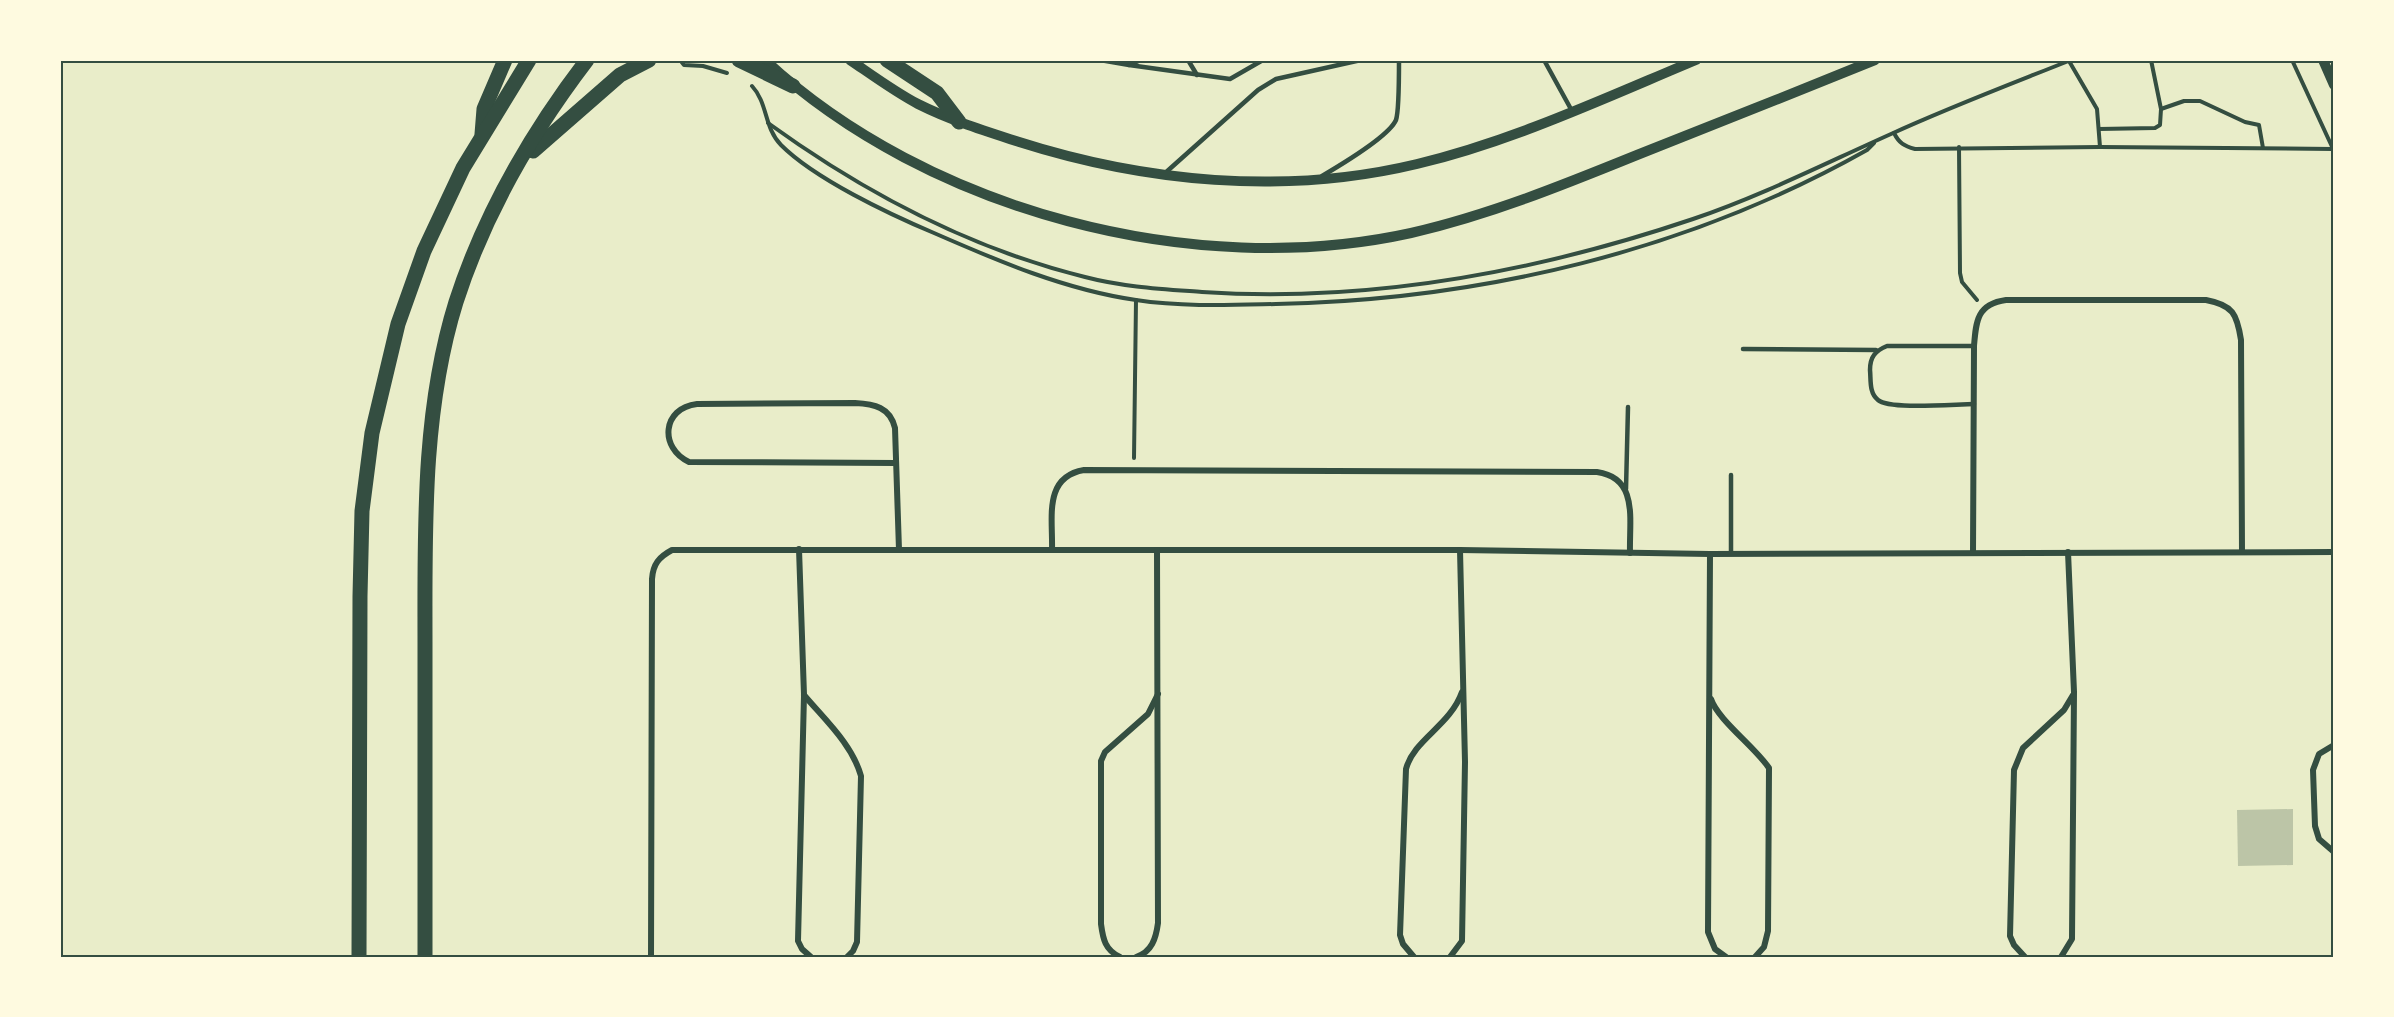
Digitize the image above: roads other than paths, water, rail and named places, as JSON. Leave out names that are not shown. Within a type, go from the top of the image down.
[{"type":"main road","points":[[482,136],[484,109],[505,60]]},
{"type":"main road","points":[[359,957],[360,596],[362,511],[366,468],[383,381],[398,324],[424,250],[463,168],[529,60]]},
{"type":"main road","points":[[425,957],[425,582],[427,510],[435,405],[456,303],[488,222],[519,162],[564,90],[587,60]]},
{"type":"main road","points":[[519,162],[620,75],[649,60]]},
{"type":"main road","points":[[739,60],[793,86]]},
{"type":"main road","points":[[887,60],[937,93],[959,123]]},
{"type":"street","points":[[765,60],[793,86],[878,144],[908,161],[1032,211],[1108,232],[1230,247],[1271,247],[1353,241],[1408,233],[1518,202],[1875,60]]},
{"type":"street","points":[[850,60],[917,103],[959,123],[1088,162],[1161,176],[1235,181],[1318,179],[1376,172],[1459,153],[1572,111],[1696,60]]},
{"type":"street","points":[[2323,60],[2334,85]]},
{"type":"street","points":[[1974,552],[1974,346],[1976,325],[1985,308],[1994,302],[2006,300],[2206,300],[2222,303],[2233,312],[2239,324],[2242,552]]},
{"type":"street","points":[[896,463],[689,462],[681,458],[671,447],[669,429],[676,413],[688,405],[871,404],[889,413],[893,420],[896,463],[899,550]]},
{"type":"street","points":[[1052,550],[1054,491],[1065,477],[1073,472],[1084,470],[1134,470],[1597,472],[1616,477],[1626,489],[1630,552]]},
{"type":"street","points":[[799,549],[804,695],[798,941],[802,949],[811,957]]},
{"type":"street","points":[[651,957],[653,568],[658,560],[672,550],[1460,550],[1710,554],[2334,552]]},
{"type":"street","points":[[1136,957],[1150,948],[1157,935],[1158,923],[1157,550]]},
{"type":"street","points":[[1450,957],[1462,941],[1465,762],[1460,550]]},
{"type":"street","points":[[2061,957],[2072,939],[2074,692],[2068,552]]},
{"type":"street","points":[[1710,554],[1708,932],[1715,949],[1726,957]]},
{"type":"street","points":[[1414,957],[1403,944],[1400,935],[1406,769],[1412,754],[1450,716],[1464,686]]},
{"type":"street","points":[[2025,957],[2014,945],[2010,936],[2014,770],[2023,747],[2064,710],[2074,692]]},
{"type":"street","points":[[1120,957],[1108,949],[1103,939],[1101,924],[1101,761],[1105,752],[1148,714],[1159,693]]},
{"type":"street","points":[[1710,693],[1718,711],[1760,754],[1769,768],[1768,931],[1764,947],[1755,957]]},
{"type":"street","points":[[804,695],[847,747],[854,757],[861,776],[857,942],[847,957]]},
{"type":"street","points":[[2334,745],[2319,754],[2313,770],[2315,826],[2319,839],[2334,852]]},
{"type":"lane","points":[[1100,60],[1230,79],[1263,60]]},
{"type":"lane","points":[[1129,65],[1141,60]]},
{"type":"lane","points":[[1188,60],[1197,75]]},
{"type":"lane","points":[[1161,176],[1258,90],[1276,79],[1361,60]]},
{"type":"lane","points":[[1318,179],[1349,159],[1393,124],[1398,110],[1399,60]]},
{"type":"lane","points":[[1544,60],[1572,111]]},
{"type":"lane","points":[[1743,349],[1876,350],[1887,346],[1974,346]]},
{"type":"lane","points":[[1876,350],[1870,362],[1871,392],[1878,401],[1891,406],[1974,404]]},
{"type":"lane","points":[[1626,489],[1628,407]]},
{"type":"lane","points":[[1731,475],[1731,554]]}]
